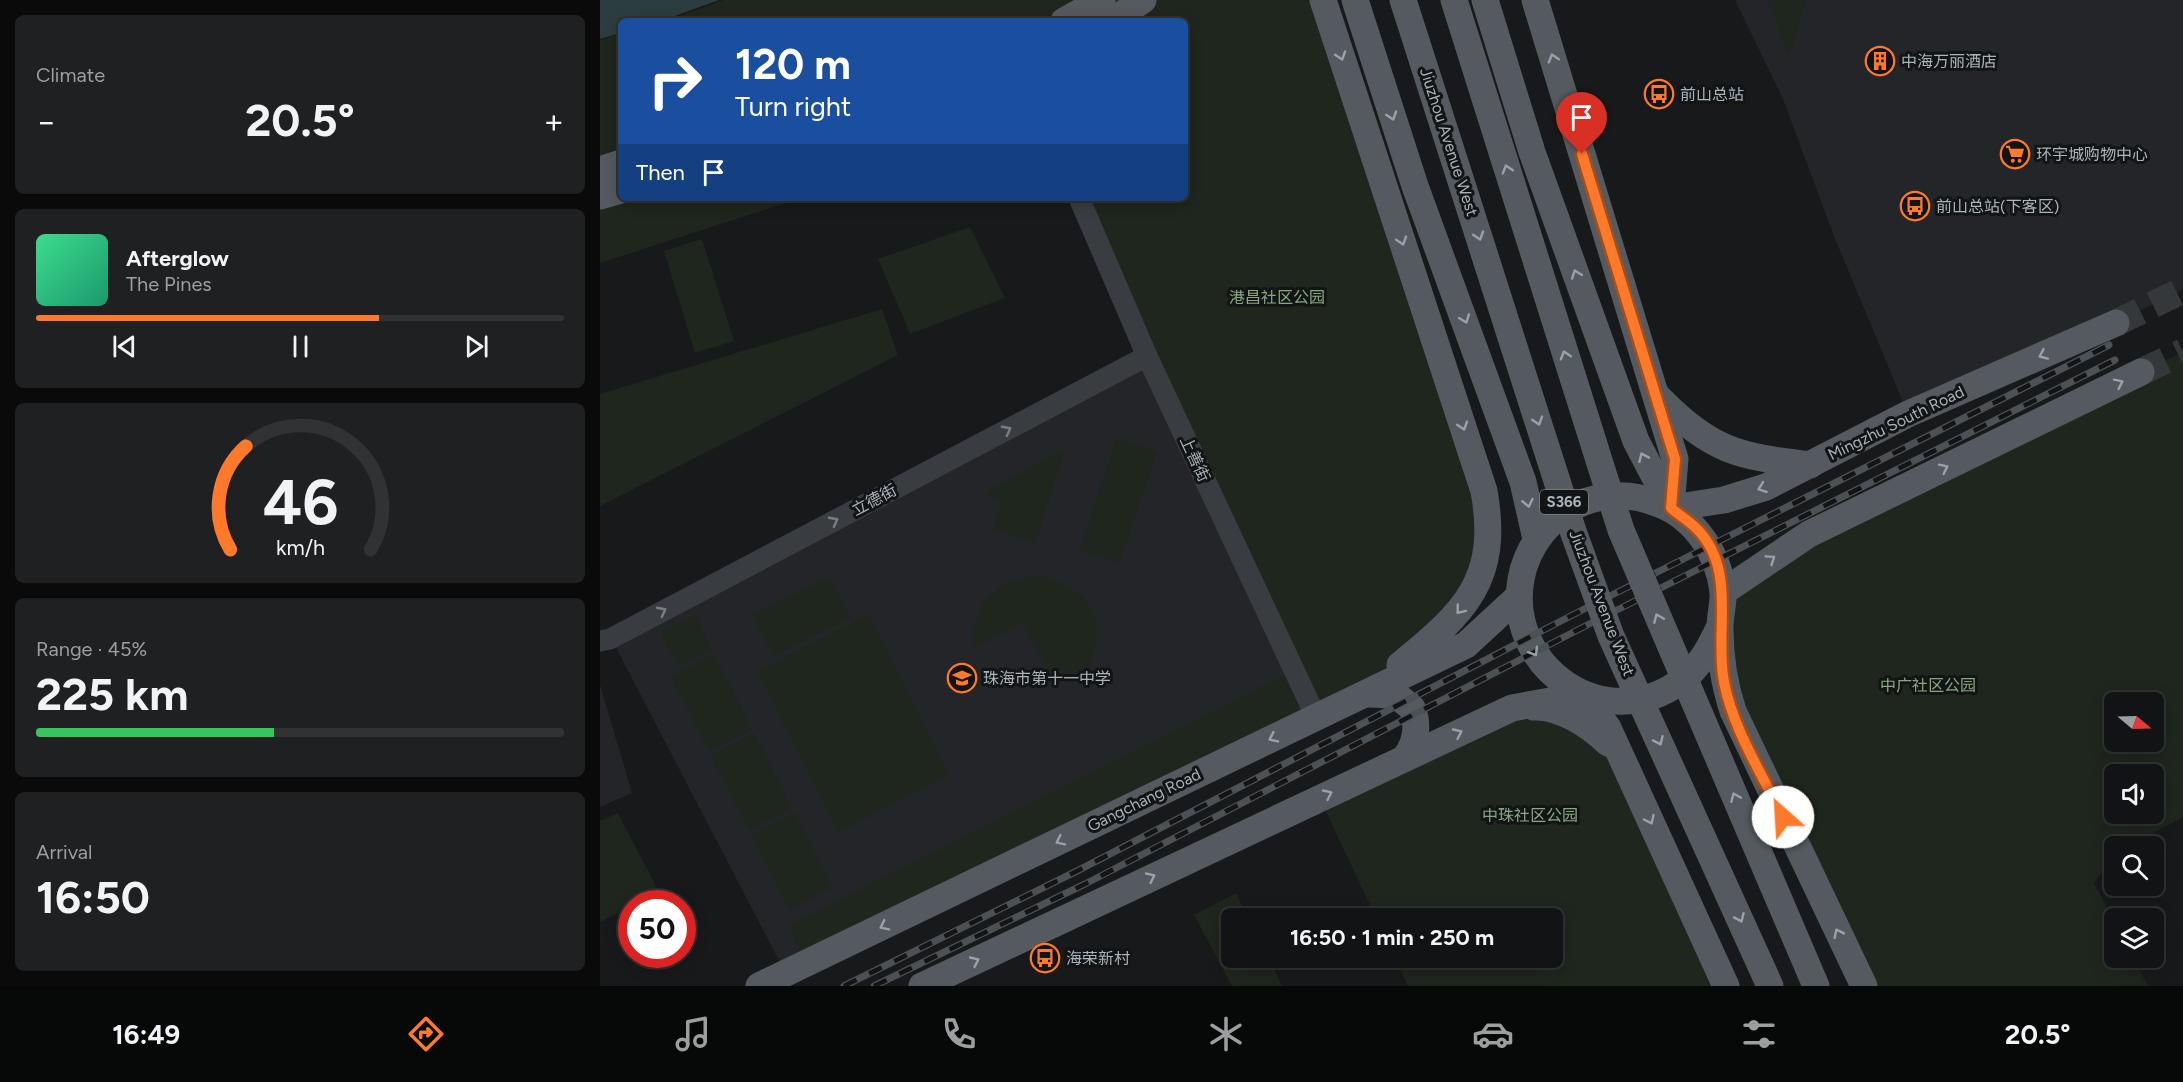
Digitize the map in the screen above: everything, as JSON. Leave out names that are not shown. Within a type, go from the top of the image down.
[{"type":"main road","points":[[1069,18],[1102,0]]},
{"type":"main road","points":[[1116,18],[1143,0]]},
{"type":"main road","points":[[1323,0],[1484,491],[1490,538],[1485,563],[1475,589],[1461,609],[1438,634],[1364,694]]},
{"type":"main road","points":[[1355,0],[1415,186],[1499,410],[1523,482],[1536,539]]},
{"type":"main road","name":"Jiuzhou Avenue West","points":[[1403,0],[1570,520],[1611,636],[1770,986]]},
{"type":"main road","name":"S366","points":[[1454,0],[1621,530],[1816,986]]},
{"type":"main road","points":[[1485,0],[1532,152],[1636,441],[1671,508]]},
{"type":"main road","points":[[1535,0],[1675,459],[1671,508]]},
{"type":"main road","points":[[600,170],[618,164]]},
{"type":"main road","points":[[600,196],[618,191]]},
{"type":"main road","name":"Mingzhu South Road","points":[[1671,508],[1724,500],[1766,488],[1908,414],[2116,323]]},
{"type":"main road","points":[[1723,592],[1809,534],[2141,372]]},
{"type":"main road","points":[[1656,395],[1686,425],[1708,441],[1746,457],[1810,465]]},
{"type":"main road","points":[[1726,986],[1608,728],[1583,695],[1554,677],[1534,655],[1522,627],[1518,597],[1523,567],[1536,539],[1557,517],[1583,502],[1613,495],[1643,497],[1671,508],[1698,530],[1715,558],[1723,592],[1720,626],[1724,682],[1733,711],[1864,986]]},
{"type":"main road","name":"Gangchang Road","points":[[759,986],[1466,645],[1518,597]]},
{"type":"main road","points":[[922,986],[1512,708],[1583,695],[1617,701],[1651,697],[1681,681],[1705,657],[1720,626]]},
{"type":"main road","points":[[1364,694],[1376,692],[1396,695],[1412,708],[1416,732],[1413,745],[1405,758]]},
{"type":"main road","points":[[1512,708],[1540,707],[1561,713],[1580,722],[1620,754]]},
{"type":"street","name":"上善街","points":[[1080,201],[1147,356],[1316,717]]},
{"type":"street","name":"立德街","points":[[605,640],[1147,356]]},
{"type":"shaded area","points":[[600,0],[719,0],[669,18],[618,18],[618,34],[600,39]]},
{"type":"shaded area","name":"环宇城购物中心","points":[[1735,0],[2183,0],[2183,289],[2116,323],[1908,414],[1834,236],[1783,99]]},
{"type":"shaded area","name":"珠海市第十一中学","points":[[1146,358],[1310,715],[785,972],[612,640]]},
{"type":"shaded area","points":[[600,685],[632,793],[600,807]]},
{"type":"green space","points":[[723,0],[1137,0],[1110,18],[673,18]]},
{"type":"green space","name":"港昌社区公园","points":[[1151,0],[1321,0],[1486,536],[1450,617],[1360,690],[1320,711],[1085,201],[1188,201],[1188,18],[1125,18]]},
{"type":"green space","points":[[1768,0],[1806,0],[1789,56]]},
{"type":"green space","points":[[618,35],[618,189],[600,195],[600,40]]},
{"type":"green space","points":[[618,199],[618,201],[792,201],[600,263],[600,203]]},
{"type":"green space","points":[[970,227],[1005,298],[910,334],[878,259]]},
{"type":"green space","points":[[702,239],[734,341],[695,353],[664,251]]},
{"type":"green space","points":[[882,309],[898,355],[600,506],[600,394]]},
{"type":"green space","name":"中广社区公园","points":[[2183,352],[2183,817],[2148,836],[2104,836],[2104,869],[2094,883],[2107,908],[2104,908],[2104,968],[2139,968],[2148,986],[1859,986],[1733,712],[1723,592],[1809,534]]},
{"type":"green space","points":[[1117,438],[1157,452],[1119,563],[1079,550]]},
{"type":"green space","points":[[1065,449],[1035,543],[992,529],[1002,501],[983,494]]},
{"type":"green space","points":[[1039,575],[1070,588],[1081,596],[1089,606],[1097,631],[1091,664],[1053,683],[1023,623],[976,647],[971,638],[979,612],[993,593],[1013,581]]},
{"type":"green space","points":[[830,577],[850,618],[773,657],[752,615]]},
{"type":"green space","points":[[869,614],[949,775],[838,832],[757,671]]},
{"type":"green space","points":[[696,615],[712,649],[678,666],[661,633]]},
{"type":"green space","points":[[714,654],[752,729],[709,751],[671,677]]},
{"type":"green space","points":[[1287,674],[1306,714],[804,959],[789,926]]},
{"type":"green space","name":"中珠社区公园","points":[[1512,710],[1600,739],[1720,986],[1408,986],[1399,968],[1563,968],[1563,908],[1371,908],[1321,801]]},
{"type":"green space","points":[[754,733],[792,808],[749,830],[711,756]]},
{"type":"green space","points":[[618,813],[658,890],[618,890],[618,913],[600,922],[600,821]]},
{"type":"green space","points":[[795,813],[832,887],[789,910],[751,835]]},
{"type":"green space","points":[[1236,893],[1243,908],[1221,908],[1221,965],[1194,915]]},
{"type":"green space","points":[[1222,968],[1273,968],[1282,986],[1232,986]]},
{"type":"tunnel","points":[[2116,323],[2183,290]]},
{"type":"tunnel","points":[[2141,372],[2183,352]]},
{"type":"railway","points":[[844,986],[1077,871],[1590,606],[2109,345]]},
{"type":"railway","points":[[874,986],[1085,884],[1597,620],[2115,360]]},
{"type":"place","name":"中海万丽酒店","points":[[1880,61]]},
{"type":"place","name":"前山总站","points":[[1659,94]]},
{"type":"place","name":"环宇城购物中心","points":[[2015,154]]},
{"type":"place","name":"前山总站(下客区)","points":[[1915,206]]},
{"type":"place","name":"珠海市第十一中学","points":[[962,678]]},
{"type":"place","name":"海荣新村","points":[[1045,958]]},
{"type":"route","points":[[1582,154],[1675,459],[1671,508],[1698,530],[1715,558],[1723,592],[1720,626],[1724,682],[1733,711],[1783,817]]}]
